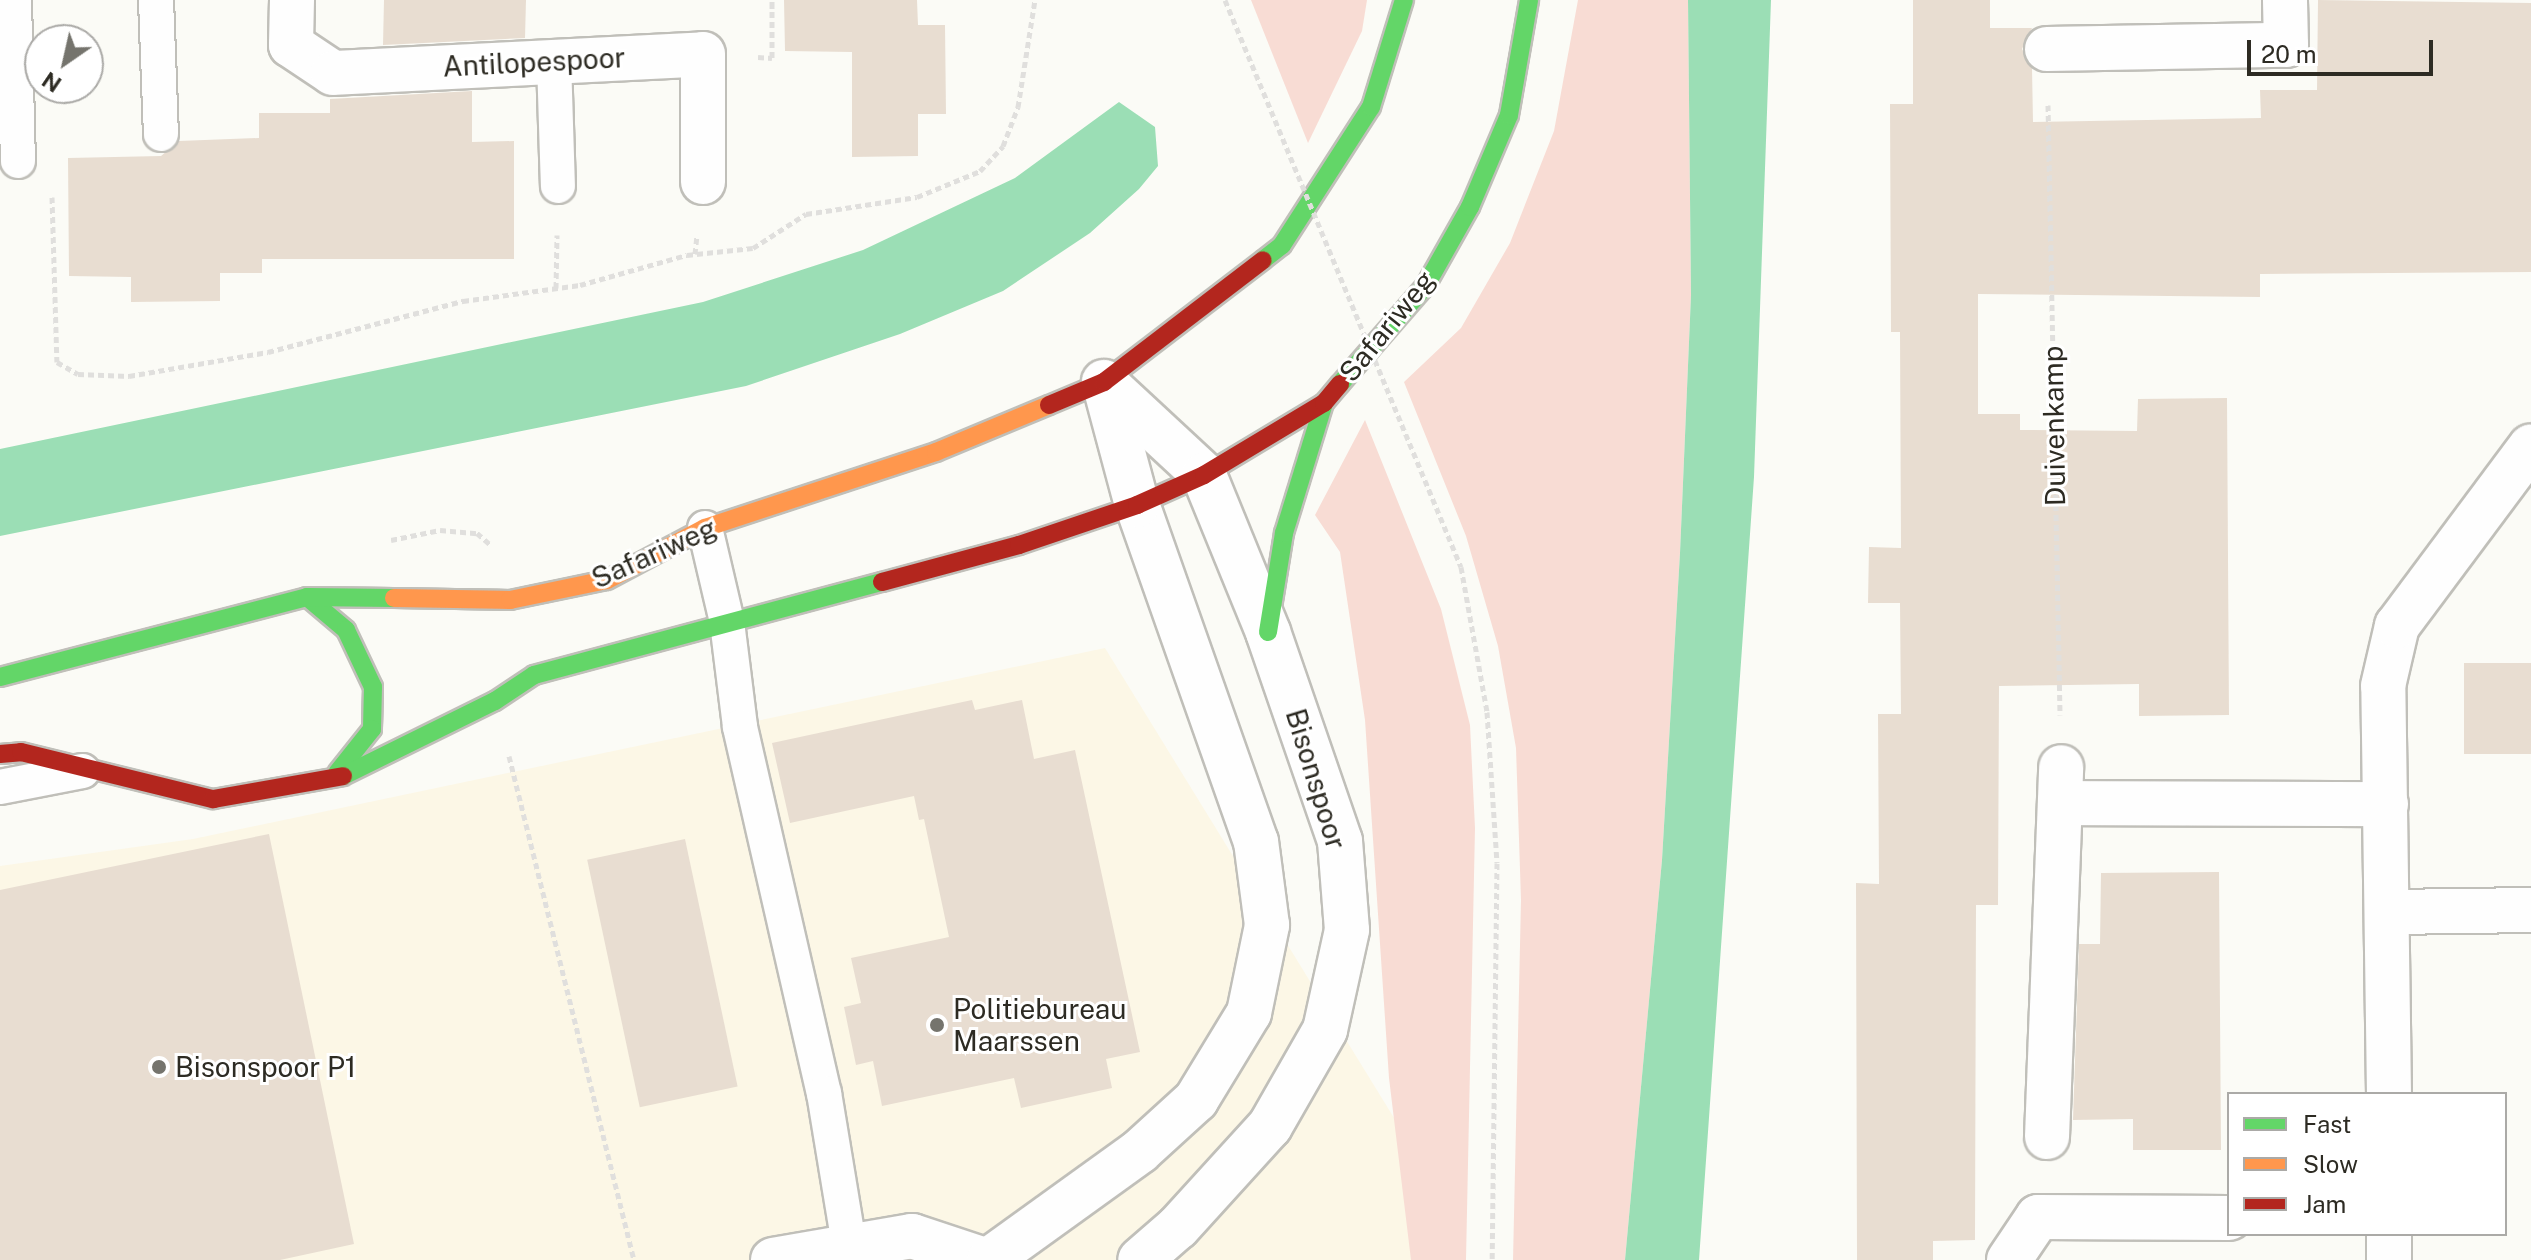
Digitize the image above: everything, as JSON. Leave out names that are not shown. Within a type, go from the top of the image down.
[{"type":"street","name":"Antilopespoor","points":[[292,0],[291,45],[333,73],[703,54],[703,182]]},
{"type":"street","name":"Safariweg","points":[[0,677],[307,597],[510,600],[607,580],[705,528],[936,452],[1104,382],[1282,245],[1371,107],[1404,0]]},
{"type":"street","name":"Safariweg","points":[[0,754],[21,752],[213,799],[331,782],[495,701],[534,675],[1019,545],[1137,505],[1204,475],[1324,403],[1426,285],[1470,207],[1509,115],[1529,0]]},
{"type":"street","points":[[2047,49],[2286,45],[2285,0]]},
{"type":"street","name":"Bisonspoor","points":[[1104,382],[1204,475],[1268,632],[1340,841],[1347,930],[1325,1030],[1270,1126],[1178,1227],[1140,1260]]},
{"type":"street","points":[[773,1260],[849,1244],[912,1236],[987,1260],[1140,1151],[1196,1100],[1249,1013],[1267,925],[1256,842],[1137,505],[1104,382]]},
{"type":"street","points":[[1268,632],[1284,533],[1324,403]]},
{"type":"street","points":[[2389,1092],[2390,912],[2383,686],[2397,626],[2531,446]]},
{"type":"street","points":[[307,597],[346,630],[373,687],[372,729],[331,782]]},
{"type":"street","points":[[2047,1137],[2061,785],[2386,804]]},
{"type":"street","points":[[2390,912],[2531,910]]},
{"type":"street","points":[[2009,1260],[2038,1217],[2227,1218]]},
{"type":"street","points":[[2389,1236],[2389,1260]]},
{"type":"lane","points":[[14,0],[18,161]]},
{"type":"lane","points":[[156,0],[161,134]]},
{"type":"lane","points":[[554,61],[558,186]]},
{"type":"lane","points":[[705,528],[727,622],[740,727],[824,1093],[849,1244]]},
{"type":"lane","points":[[0,696],[73,660]]},
{"type":"lane","name":"Safariweg","points":[[0,787],[90,769]]},
{"type":"path","points":[[18,161],[52,183],[57,362],[78,374],[129,376],[268,352],[463,301],[580,285],[687,255],[753,248],[806,214],[917,197],[980,171],[1003,146],[1018,107],[1035,0]]},
{"type":"path","points":[[1225,0],[1461,567],[1487,712],[1497,863],[1492,1260]]},
{"type":"path","name":"Duivenkamp","points":[[2047,49],[2061,785]]},
{"type":"path","points":[[495,701],[634,1260]]},
{"type":"shaded area","points":[[1251,0],[1367,0],[1362,31],[1308,143]]},
{"type":"shaded area","points":[[1578,0],[1688,0],[1691,295],[1680,553],[1662,860],[1625,1260],[1513,1260],[1521,900],[1516,748],[1498,646],[1466,536],[1404,382],[1461,328],[1510,243],[1554,131]]},
{"type":"shaded area","points":[[1688,0],[1771,0],[1754,477],[1699,1260],[1625,1260],[1662,860],[1680,553],[1691,295]]},
{"type":"shaded area","points":[[1119,102],[1155,127],[1158,166],[1139,189],[1090,233],[1003,291],[900,334],[746,386],[0,536],[0,449],[703,302],[863,250],[1015,178]]},
{"type":"shaded area","points":[[1365,420],[1441,609],[1470,725],[1475,828],[1466,1260],[1411,1260],[1389,1078],[1365,720],[1340,552],[1315,515]]},
{"type":"shaded area","points":[[1105,648],[1431,1178],[1442,1260],[0,1260],[0,866],[193,839]]},
{"type":"building","points":[[384,0],[526,0],[525,38],[383,45]]},
{"type":"building","points":[[784,0],[917,0],[918,25],[945,25],[946,114],[918,114],[918,156],[852,157],[852,52],[785,51]]},
{"type":"building","points":[[1913,0],[1990,0],[1990,28],[2032,28],[2022,49],[2032,68],[2033,122],[2261,118],[2260,90],[2317,90],[2318,0],[2531,3],[2531,272],[2260,274],[2260,297],[1978,294],[1978,414],[2020,414],[2020,430],[2137,431],[2138,399],[2227,398],[2229,715],[2139,716],[2139,684],[1999,686],[1998,905],[1976,905],[1975,1240],[1933,1241],[1933,1260],[1857,1260],[1856,883],[1879,884],[1878,714],[1901,714],[1900,603],[1868,603],[1869,547],[1901,548],[1900,332],[1891,332],[1890,104],[1913,104]]},
{"type":"building","points":[[472,91],[472,142],[514,141],[514,259],[262,259],[262,273],[220,273],[220,301],[131,302],[131,277],[69,276],[68,158],[161,156],[179,141],[259,138],[259,113],[330,113],[330,99]]},
{"type":"building","points":[[2464,663],[2531,663],[2531,754],[2464,754]]},
{"type":"building","points":[[972,700],[975,710],[1022,700],[1034,759],[1075,750],[1140,1052],[1106,1059],[1112,1088],[1021,1108],[1014,1078],[882,1106],[873,1061],[856,1065],[844,1007],[861,1003],[851,958],[949,937],[924,819],[919,820],[914,796],[790,823],[772,743]]},
{"type":"building","name":"Bisonspoor P1","points":[[269,834],[354,1244],[280,1260],[0,1260],[0,890]]},
{"type":"building","points":[[685,839],[738,1086],[640,1107],[587,860]]},
{"type":"building","points":[[2219,872],[2221,1150],[2133,1150],[2133,1119],[2073,1120],[2079,944],[2100,944],[2101,873]]},
{"type":"traffic: fast","points":[[1263,260],[1282,245],[1371,107],[1404,0]]},
{"type":"traffic: fast","points":[[1340,384],[1426,285],[1470,207],[1509,115],[1529,0]]},
{"type":"traffic: fast","points":[[1268,632],[1284,533],[1324,403]]},
{"type":"traffic: fast","points":[[343,776],[495,701],[534,675],[882,582]]},
{"type":"traffic: fast","points":[[307,597],[346,630],[373,687],[372,729],[337,773]]},
{"type":"traffic: fast","points":[[0,677],[307,597],[394,598]]},
{"type":"traffic: slow","points":[[394,598],[510,600],[607,580],[705,528],[936,452],[1049,405]]},
{"type":"traffic: jam","points":[[1049,405],[1104,382],[1263,260]]},
{"type":"traffic: jam","points":[[882,582],[1019,545],[1137,505],[1204,475],[1324,403],[1340,384]]},
{"type":"traffic: jam","points":[[0,754],[21,752],[213,799],[343,776]]},
{"type":"place","name":"Politiebureau Maarssen","points":[[937,1025]]},
{"type":"place","name":"Bisonspoor P1","points":[[159,1067]]}]
